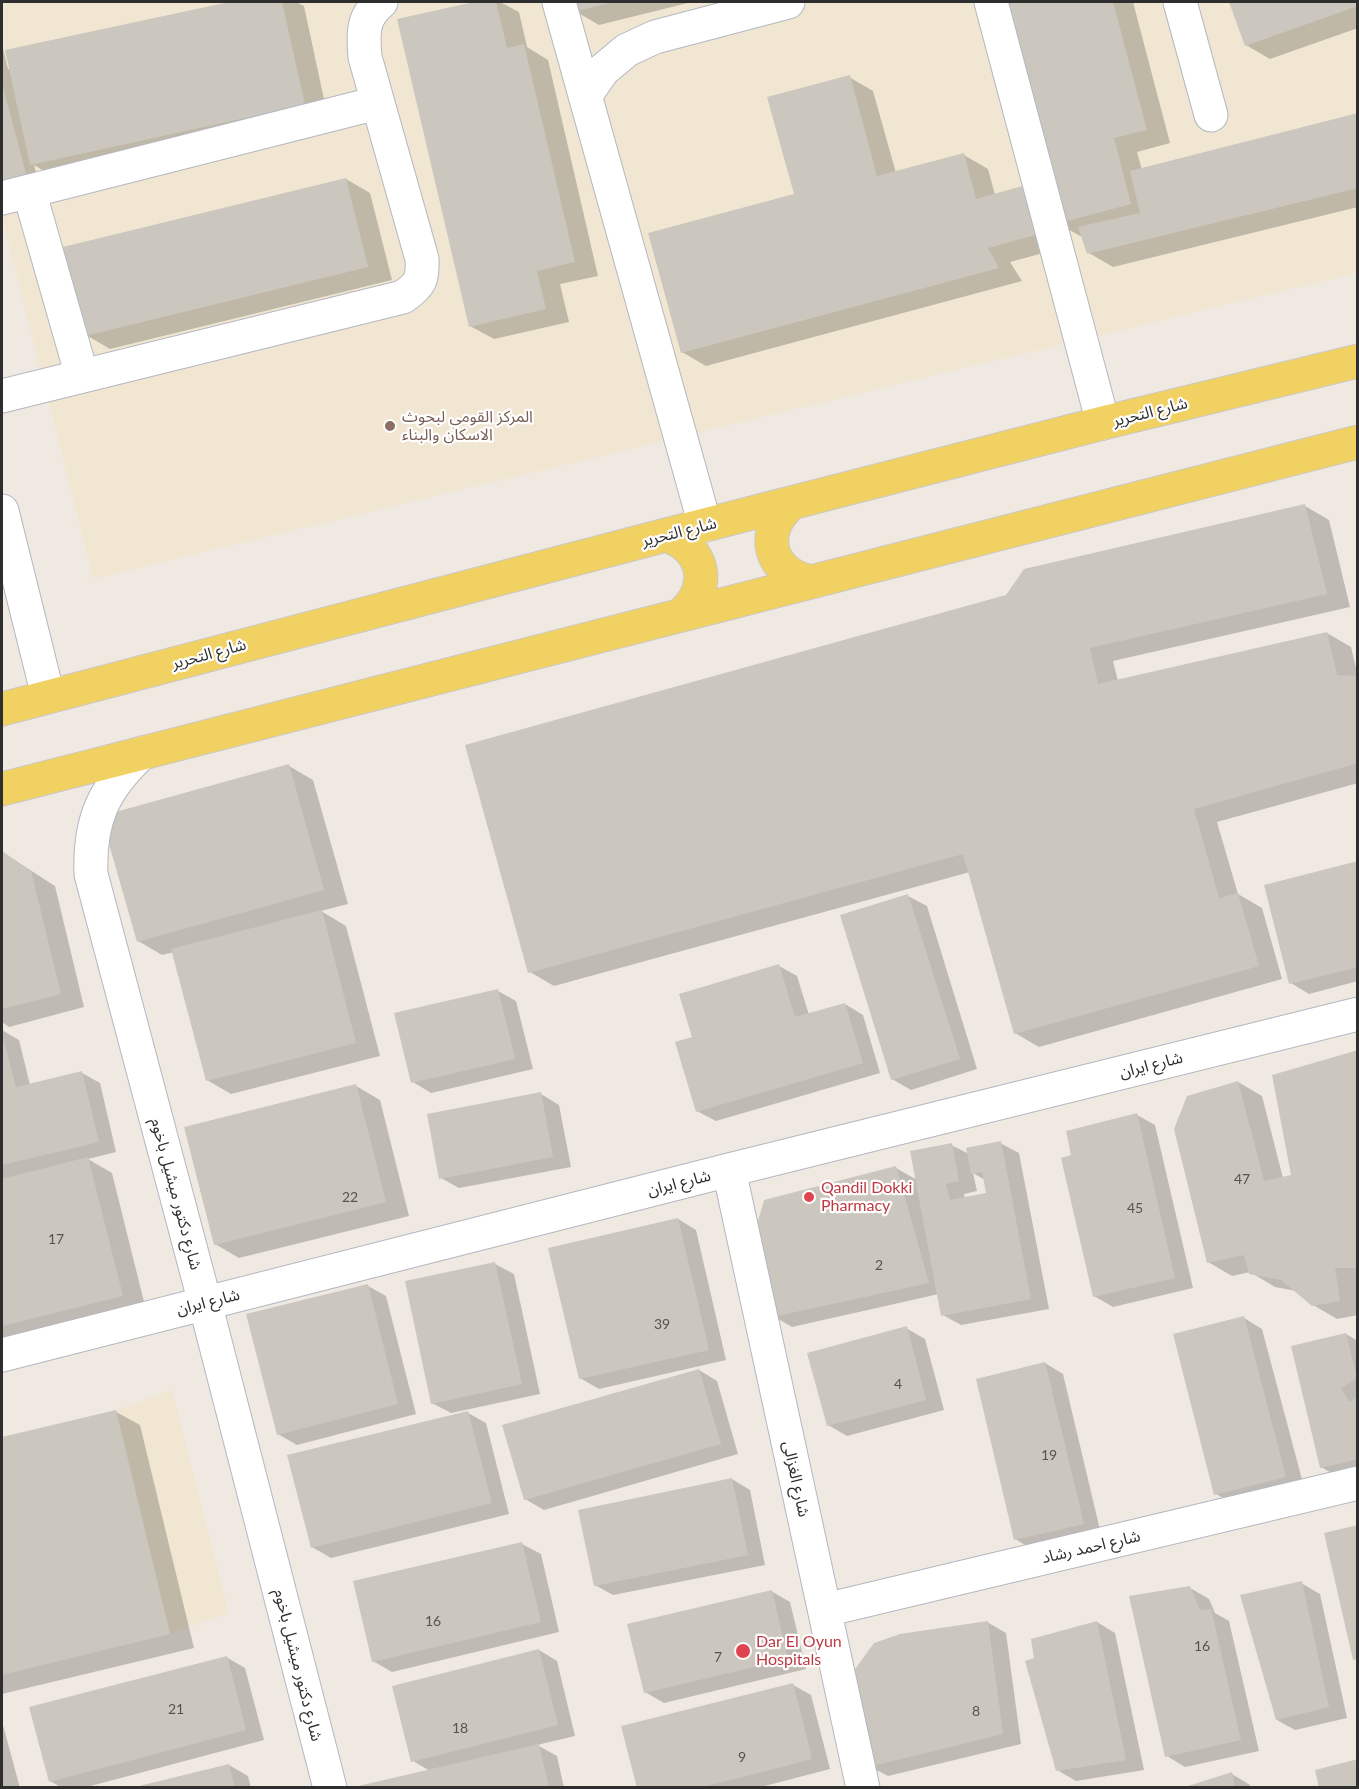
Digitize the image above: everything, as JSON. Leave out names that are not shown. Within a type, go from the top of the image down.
[{"type":"main road","name":"شارع التحرير","points":[[2,708],[1102,423],[1358,361]]},
{"type":"main road","points":[[2,789],[812,582],[1356,450]]},
{"type":"main road","points":[[791,504],[781,512],[774,524],[771,537],[773,550],[778,563],[787,573],[799,580],[812,582]]},
{"type":"main road","points":[[666,535],[678,539],[688,547],[696,558],[700,570],[701,583],[698,595],[691,607],[681,615]]},
{"type":"street","points":[[2,396],[403,297],[416,289],[423,275],[422,259],[364,57],[362,32],[372,9],[381,2]]},
{"type":"street","points":[[559,2],[705,525]]},
{"type":"street","points":[[585,96],[603,70],[627,50],[655,37],[788,2]]},
{"type":"street","points":[[991,2],[1102,423]]},
{"type":"street","points":[[1180,2],[1210,115]]},
{"type":"street","points":[[82,376],[15,195],[377,103]]},
{"type":"street","points":[[2,511],[48,696]]},
{"type":"street","name":"شارع دكتور ميشيل باخوم","points":[[142,753],[118,778],[100,807],[93,829],[90,874],[205,1303],[330,1788]]},
{"type":"street","name":"شارع ايران","points":[[2,1355],[729,1170],[1358,1014]]},
{"type":"street","name":"شارع الغزالى","points":[[729,1170],[863,1788]]},
{"type":"street","name":"شارع احمد رشاد","points":[[825,1610],[1358,1483]]},
{"type":"shaded area","name":"المركز القومي لبحوث الاسكان والبناء","points":[[2,2],[1357,2],[1357,273],[93,579],[2,216]]},
{"type":"shaded area","points":[[172,1390],[229,1613],[170,1634],[2,1675],[2,1437],[116,1410]]},
{"type":"building","points":[[229,2],[282,2],[305,105],[30,165],[5,50]]},
{"type":"building","points":[[474,2],[496,2],[507,48],[524,44],[575,262],[537,271],[546,309],[469,327],[397,19]]},
{"type":"building","points":[[571,2],[613,2],[573,12]]},
{"type":"building","points":[[998,2],[1113,2],[1147,130],[1114,138],[1131,204],[1056,224]]},
{"type":"building","points":[[1229,2],[1358,2],[1358,6],[1245,46]]},
{"type":"building","points":[[850,75],[877,176],[964,153],[976,199],[1033,183],[1046,232],[988,248],[999,268],[681,353],[648,233],[794,194],[767,97]]},
{"type":"building","points":[[2,83],[28,181],[2,188]]},
{"type":"building","points":[[1358,113],[1358,188],[1087,254],[1078,227],[1140,213],[1130,171]]},
{"type":"building","points":[[346,178],[368,267],[85,336],[63,247]]},
{"type":"building","points":[[1305,504],[1327,594],[1090,648],[1098,684],[1327,632],[1337,675],[1358,676],[1358,763],[1194,809],[1219,898],[1238,893],[1259,966],[1014,1034],[963,854],[528,973],[465,745],[1006,595],[1024,569]]},
{"type":"building","points":[[289,764],[324,890],[137,942],[101,816]]},
{"type":"building","points":[[2,851],[31,871],[61,994],[2,1009]]},
{"type":"building","points":[[1358,861],[1358,967],[1289,984],[1264,885]]},
{"type":"building","points":[[908,894],[960,1059],[891,1080],[840,915]]},
{"type":"building","points":[[322,910],[356,1043],[206,1081],[171,949]]},
{"type":"building","points":[[779,964],[795,1017],[845,1003],[863,1063],[696,1112],[675,1042],[692,1037],[679,994]]},
{"type":"building","points":[[498,989],[515,1059],[411,1083],[394,1013]]},
{"type":"building","points":[[2,1034],[16,1087],[82,1071],[99,1142],[2,1165]]},
{"type":"building","points":[[1358,1050],[1358,1268],[1335,1268],[1340,1301],[1312,1306],[1281,1280],[1249,1274],[1244,1255],[1207,1263],[1174,1129],[1187,1096],[1238,1081],[1264,1181],[1291,1175],[1272,1075]]},
{"type":"building","points":[[356,1084],[386,1202],[214,1245],[184,1127]]},
{"type":"building","points":[[541,1092],[553,1157],[439,1179],[427,1114]]},
{"type":"building","points":[[1137,1113],[1175,1278],[1093,1297],[1061,1158],[1071,1155],[1066,1131]]},
{"type":"building","points":[[1001,1141],[1031,1299],[941,1316],[910,1151],[952,1143],[959,1181],[946,1184],[950,1200],[986,1193],[982,1172],[971,1174],[966,1148]]},
{"type":"building","points":[[88,1157],[123,1296],[2,1326],[2,1179]]},
{"type":"building","points":[[896,1166],[929,1283],[772,1317],[754,1235],[764,1200]]},
{"type":"building","points":[[678,1218],[709,1350],[579,1379],[548,1248]]},
{"type":"building","points":[[495,1262],[522,1384],[431,1404],[405,1281]]},
{"type":"building","points":[[368,1284],[398,1404],[277,1435],[246,1314]]},
{"type":"building","points":[[1244,1316],[1286,1477],[1214,1495],[1173,1334]]},
{"type":"building","points":[[907,1326],[926,1400],[827,1426],[807,1353]]},
{"type":"building","points":[[1346,1333],[1357,1378],[1341,1388],[1349,1402],[1358,1397],[1358,1459],[1320,1468],[1291,1346]]},
{"type":"building","points":[[1045,1362],[1084,1524],[1014,1540],[976,1379]]},
{"type":"building","points":[[699,1369],[721,1444],[524,1500],[502,1425]]},
{"type":"building","points":[[116,1410],[170,1634],[2,1675],[2,1437]]},
{"type":"building","points":[[468,1411],[492,1503],[311,1548],[287,1455]]},
{"type":"building","points":[[732,1478],[748,1555],[594,1586],[578,1510]]},
{"type":"building","points":[[1358,1525],[1358,1659],[1353,1660],[1324,1533]]},
{"type":"building","points":[[522,1542],[541,1622],[372,1662],[353,1581]]},
{"type":"building","points":[[1302,1581],[1329,1707],[1276,1720],[1240,1595]]},
{"type":"building","points":[[1190,1586],[1200,1610],[1211,1609],[1241,1740],[1165,1757],[1129,1596]]},
{"type":"building","points":[[772,1590],[788,1659],[644,1693],[627,1624]]},
{"type":"building","points":[[988,1621],[1003,1734],[868,1767],[850,1676],[874,1643],[900,1634]]},
{"type":"building","points":[[1097,1621],[1126,1760],[1056,1771],[1025,1661],[1034,1658],[1031,1639]]},
{"type":"building","points":[[539,1649],[558,1725],[411,1762],[392,1686]]},
{"type":"building","points":[[227,1656],[246,1730],[49,1782],[29,1707]]},
{"type":"building","points":[[793,1683],[812,1759],[699,1788],[637,1788],[621,1726]]},
{"type":"building","points":[[539,1744],[549,1788],[354,1788],[354,1787]]},
{"type":"building","points":[[1358,1759],[1358,1788],[1319,1788],[1315,1770]]},
{"type":"building","points":[[229,1764],[235,1788],[135,1788],[135,1787]]},
{"type":"building","points":[[1232,1772],[1235,1788],[1185,1788],[1185,1787]]},
{"type":"place","name":"المركز القومي لبحوث الاسكان والبناء","points":[[390,426]]},
{"type":"place","name":"Qandil Dokki Pharmacy","points":[[809,1197]]},
{"type":"place","name":"Dar El Oyun Hospitals","points":[[743,1651]]}]
